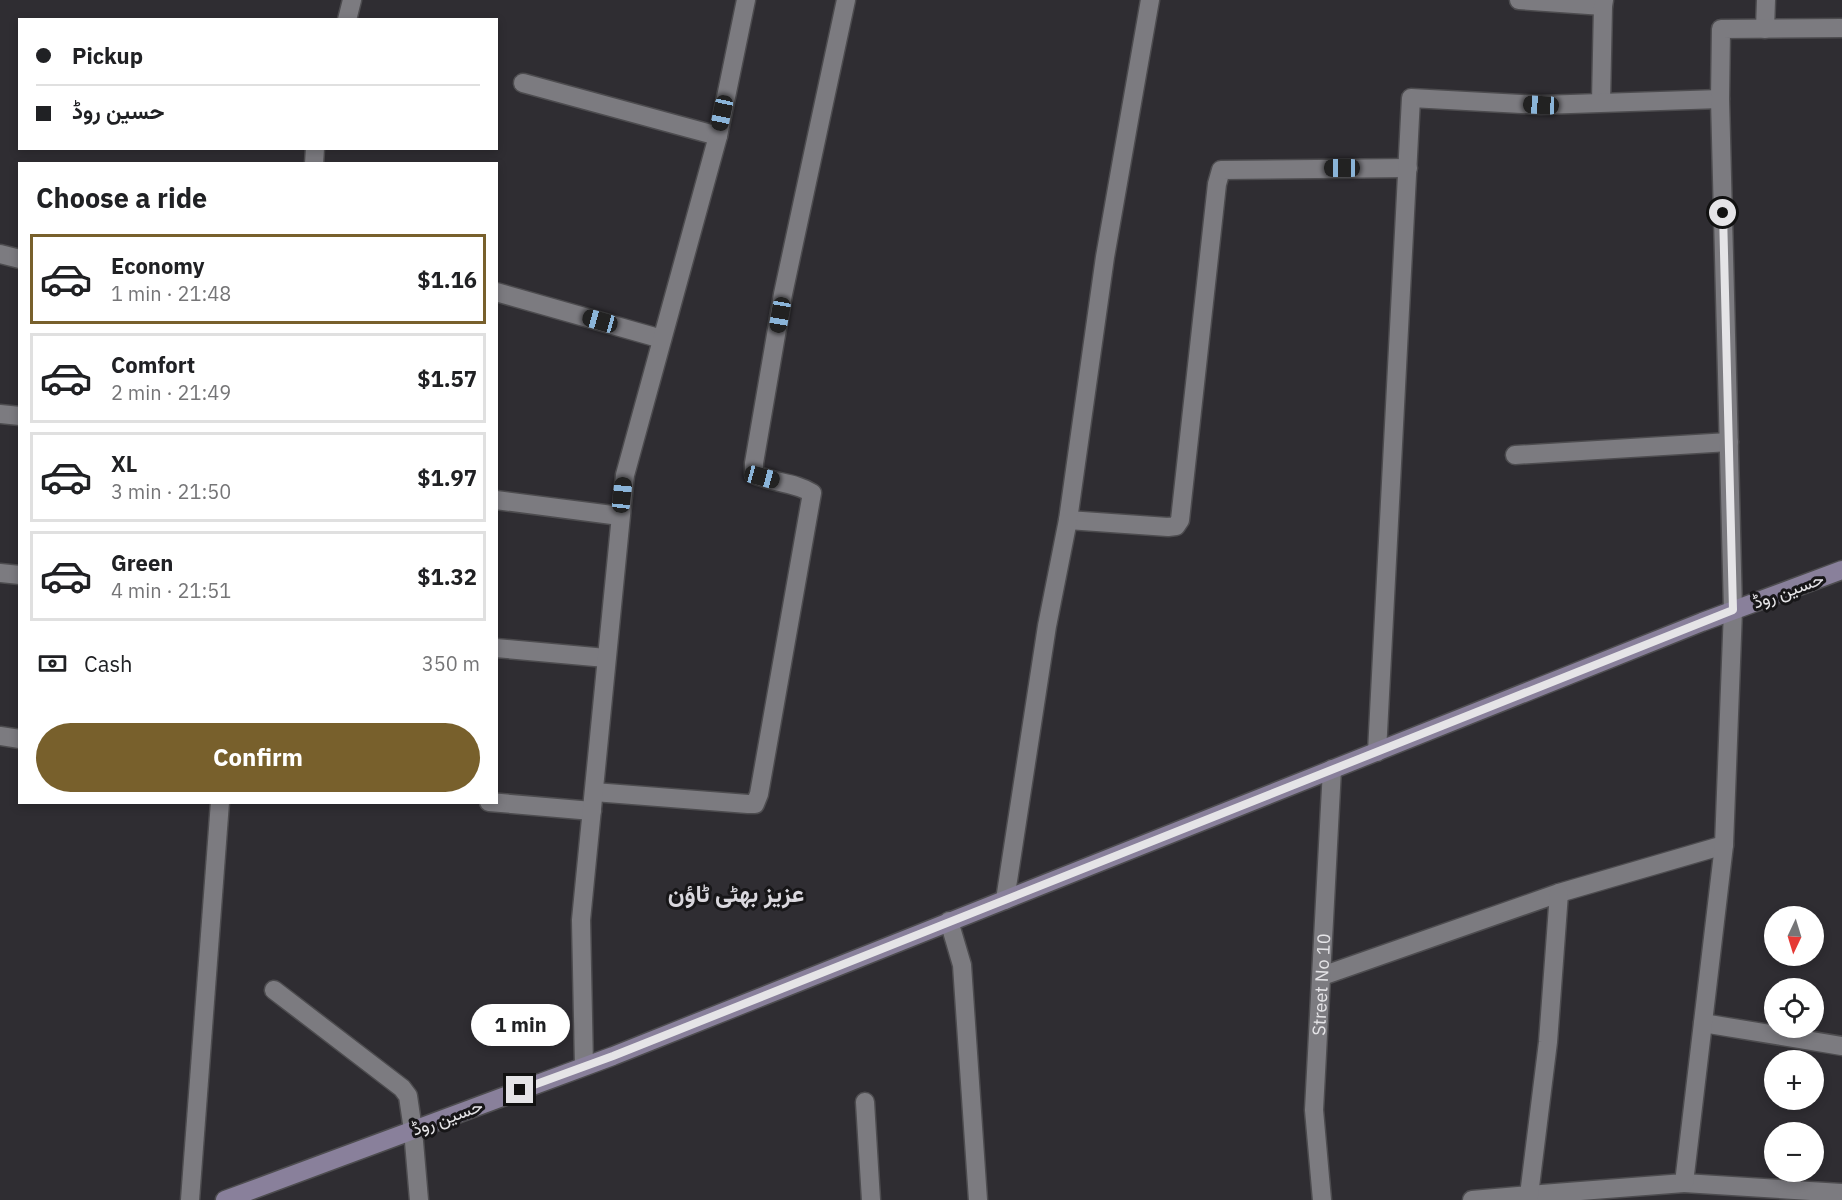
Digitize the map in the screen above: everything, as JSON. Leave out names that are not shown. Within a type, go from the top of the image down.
[{"type":"street","points":[[347,18],[352,0]]},
{"type":"street","points":[[584,1066],[581,920],[625,475],[718,136],[746,0]]},
{"type":"street","points":[[594,792],[748,804],[755,804],[759,794],[812,493],[804,488],[754,474],[754,463],[783,294],[846,0]]},
{"type":"street","points":[[1005,900],[1047,626],[1068,520],[1105,256],[1150,0]]},
{"type":"street","points":[[1519,0],[1603,3],[1601,102]]},
{"type":"street","points":[[1765,29],[1766,0]]},
{"type":"street","points":[[1684,1183],[1724,845],[1733,610],[1720,99],[1722,29],[1842,28]]},
{"type":"street","points":[[523,83],[718,136]]},
{"type":"street","points":[[1377,752],[1411,98],[1541,105],[1720,99]]},
{"type":"street","points":[[1068,520],[1168,527],[1176,526],[1180,520],[1217,184],[1221,170],[1408,168]]},
{"type":"street","points":[[0,254],[18,258]]},
{"type":"street","points":[[498,293],[663,339]]},
{"type":"street","points":[[0,414],[18,416]]},
{"type":"street","points":[[1515,455],[1729,442]]},
{"type":"street","points":[[498,500],[620,516]]},
{"type":"street","name":"حسین روڈ","points":[[236,1198],[584,1066],[1733,610],[1842,570]]},
{"type":"street","points":[[0,573],[18,575]]},
{"type":"street","points":[[498,648],[606,658]]},
{"type":"street","points":[[0,736],[18,739]]},
{"type":"street","name":"Street No 10","points":[[1322,1200],[1314,1110],[1332,769]]},
{"type":"street","points":[[498,803],[592,811]]},
{"type":"street","points":[[190,1200],[220,804]]},
{"type":"street","points":[[1322,976],[1559,893],[1724,845]]},
{"type":"street","points":[[1529,1195],[1548,1042],[1559,893]]},
{"type":"street","points":[[949,921],[962,964],[978,1200]]},
{"type":"street","points":[[274,990],[402,1088],[408,1096],[419,1200]]},
{"type":"street","points":[[1703,1023],[1842,1046]]},
{"type":"street","points":[[865,1102],[871,1200]]},
{"type":"street","points":[[1472,1200],[1529,1195],[1611,1194],[1684,1183],[1842,1193]]},
{"type":"district","name":"عزیز بھٹی ٹاؤن","points":[[736,893]]},
{"type":"route","points":[[520,1090],[613,1056],[1733,610],[1723,213]]}]
